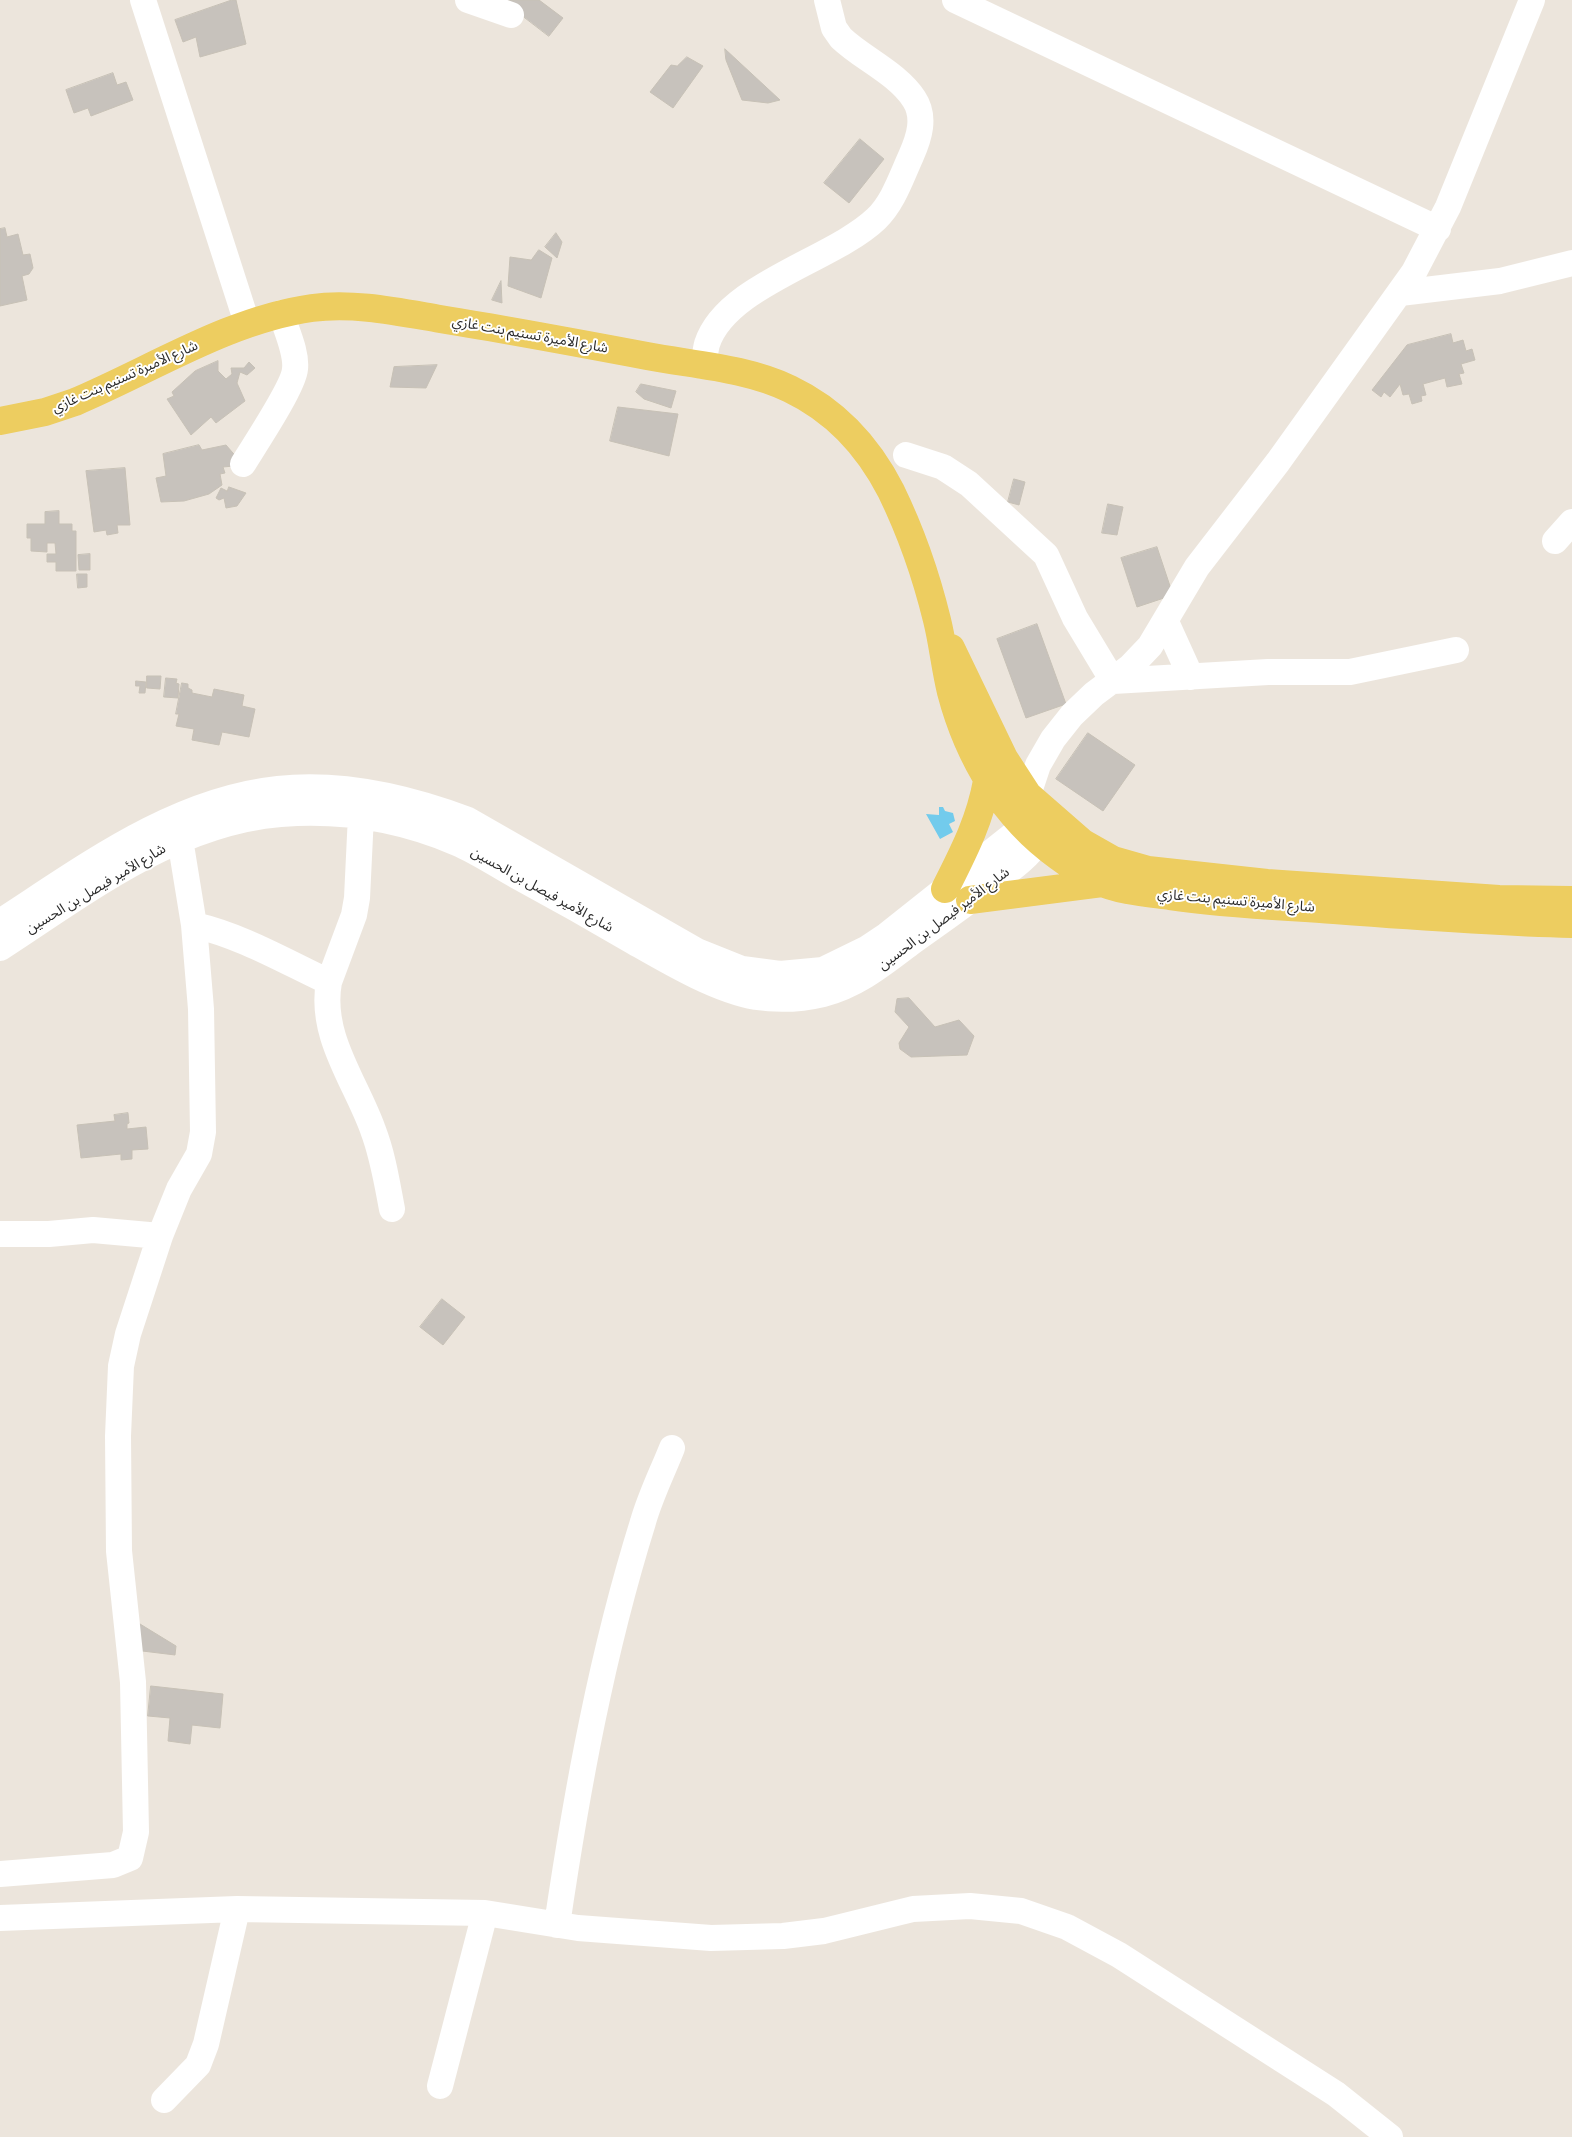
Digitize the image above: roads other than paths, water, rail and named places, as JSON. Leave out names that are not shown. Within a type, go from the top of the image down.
[{"type":"main road","name":"شارع الأميرة تسنيم بنت غازي","points":[[0,421],[45,412],[75,402],[247,323],[281,313],[333,307],[405,313],[564,340],[732,371],[782,385],[828,412],[862,443],[880,469],[908,526],[938,623],[951,692],[964,732],[987,782],[1042,830],[1078,870],[1102,883],[1148,893],[1218,902],[1572,924]]},
{"type":"main road","name":"شارع الأميرة تسنيم بنت غازي","points":[[938,623],[1004,758],[1028,795],[1042,830],[1128,866],[1148,870],[1267,883],[1499,899],[1572,900]]},
{"type":"main road","points":[[945,889],[974,831],[983,806],[987,782]]},
{"type":"main road","points":[[970,900],[1102,883]]},
{"type":"street","points":[[143,0],[247,323]]},
{"type":"street","points":[[468,0],[511,14]]},
{"type":"street","points":[[704,366],[708,343],[718,325],[738,303],[757,289],[861,230],[883,212],[920,137],[919,110],[914,98],[902,85],[841,38],[834,28],[827,0]]},
{"type":"street","points":[[955,0],[1438,229]]},
{"type":"street","points":[[1028,795],[1038,765],[1053,739],[1072,715],[1094,694],[1113,681],[1150,646],[1201,562],[1251,499],[1340,372],[1400,293],[1438,229],[1532,0]]},
{"type":"street","points":[[1400,293],[1500,281],[1572,263]]},
{"type":"street","points":[[243,464],[289,386],[295,370],[294,356],[281,313]]},
{"type":"street","points":[[906,455],[943,467],[969,484],[1046,555],[1076,618],[1113,681]]},
{"type":"street","points":[[1166,622],[1191,676]]},
{"type":"street","points":[[1113,681],[1268,672],[1350,672],[1456,650]]},
{"type":"street","name":"شارع الأمير فيصل بن الحسين","points":[[0,922],[99,858],[182,815],[237,797],[292,788],[373,792],[430,806],[468,820],[697,951],[723,963],[763,972],[799,973],[823,970],[840,963],[887,935],[945,889],[1042,830]]},
{"type":"street","name":"شارع الأمير فيصل بن الحسين","points":[[0,948],[130,865],[180,840],[222,824],[262,816],[294,813],[361,815],[404,824],[462,845],[660,957],[730,989],[755,997],[800,997],[822,994],[843,987],[868,975],[1018,863],[1042,830]]},
{"type":"street","points":[[361,815],[357,898],[354,915],[329,982],[326,998],[331,1032],[336,1048],[374,1132],[383,1162],[392,1209]]},
{"type":"street","points":[[0,1874],[113,1865],[126,1861],[132,1854],[136,1832],[133,1682],[119,1551],[119,1397],[121,1366],[128,1334],[160,1236],[179,1189],[199,1154],[203,1132],[201,1009],[194,925],[180,840]]},
{"type":"street","points":[[194,925],[218,930],[249,942],[329,982]]},
{"type":"street","points":[[0,1234],[49,1234],[93,1230],[160,1236]]},
{"type":"street","points":[[557,1925],[575,1802],[621,1602],[643,1520],[672,1448]]},
{"type":"street","points":[[0,1918],[238,1909],[485,1913],[557,1925],[711,1938],[783,1936],[824,1931],[914,1909],[970,1906],[1021,1911],[1067,1927],[1128,1960],[1336,2094],[1390,2137]]},
{"type":"street","points":[[164,2100],[198,2065],[206,2044],[238,1909]]},
{"type":"street","points":[[440,2086],[485,1913]]},
{"type":"water","points":[[939,807],[943,807],[945,811],[953,813],[955,821],[949,824],[953,832],[940,839],[926,814],[939,815]]}]
